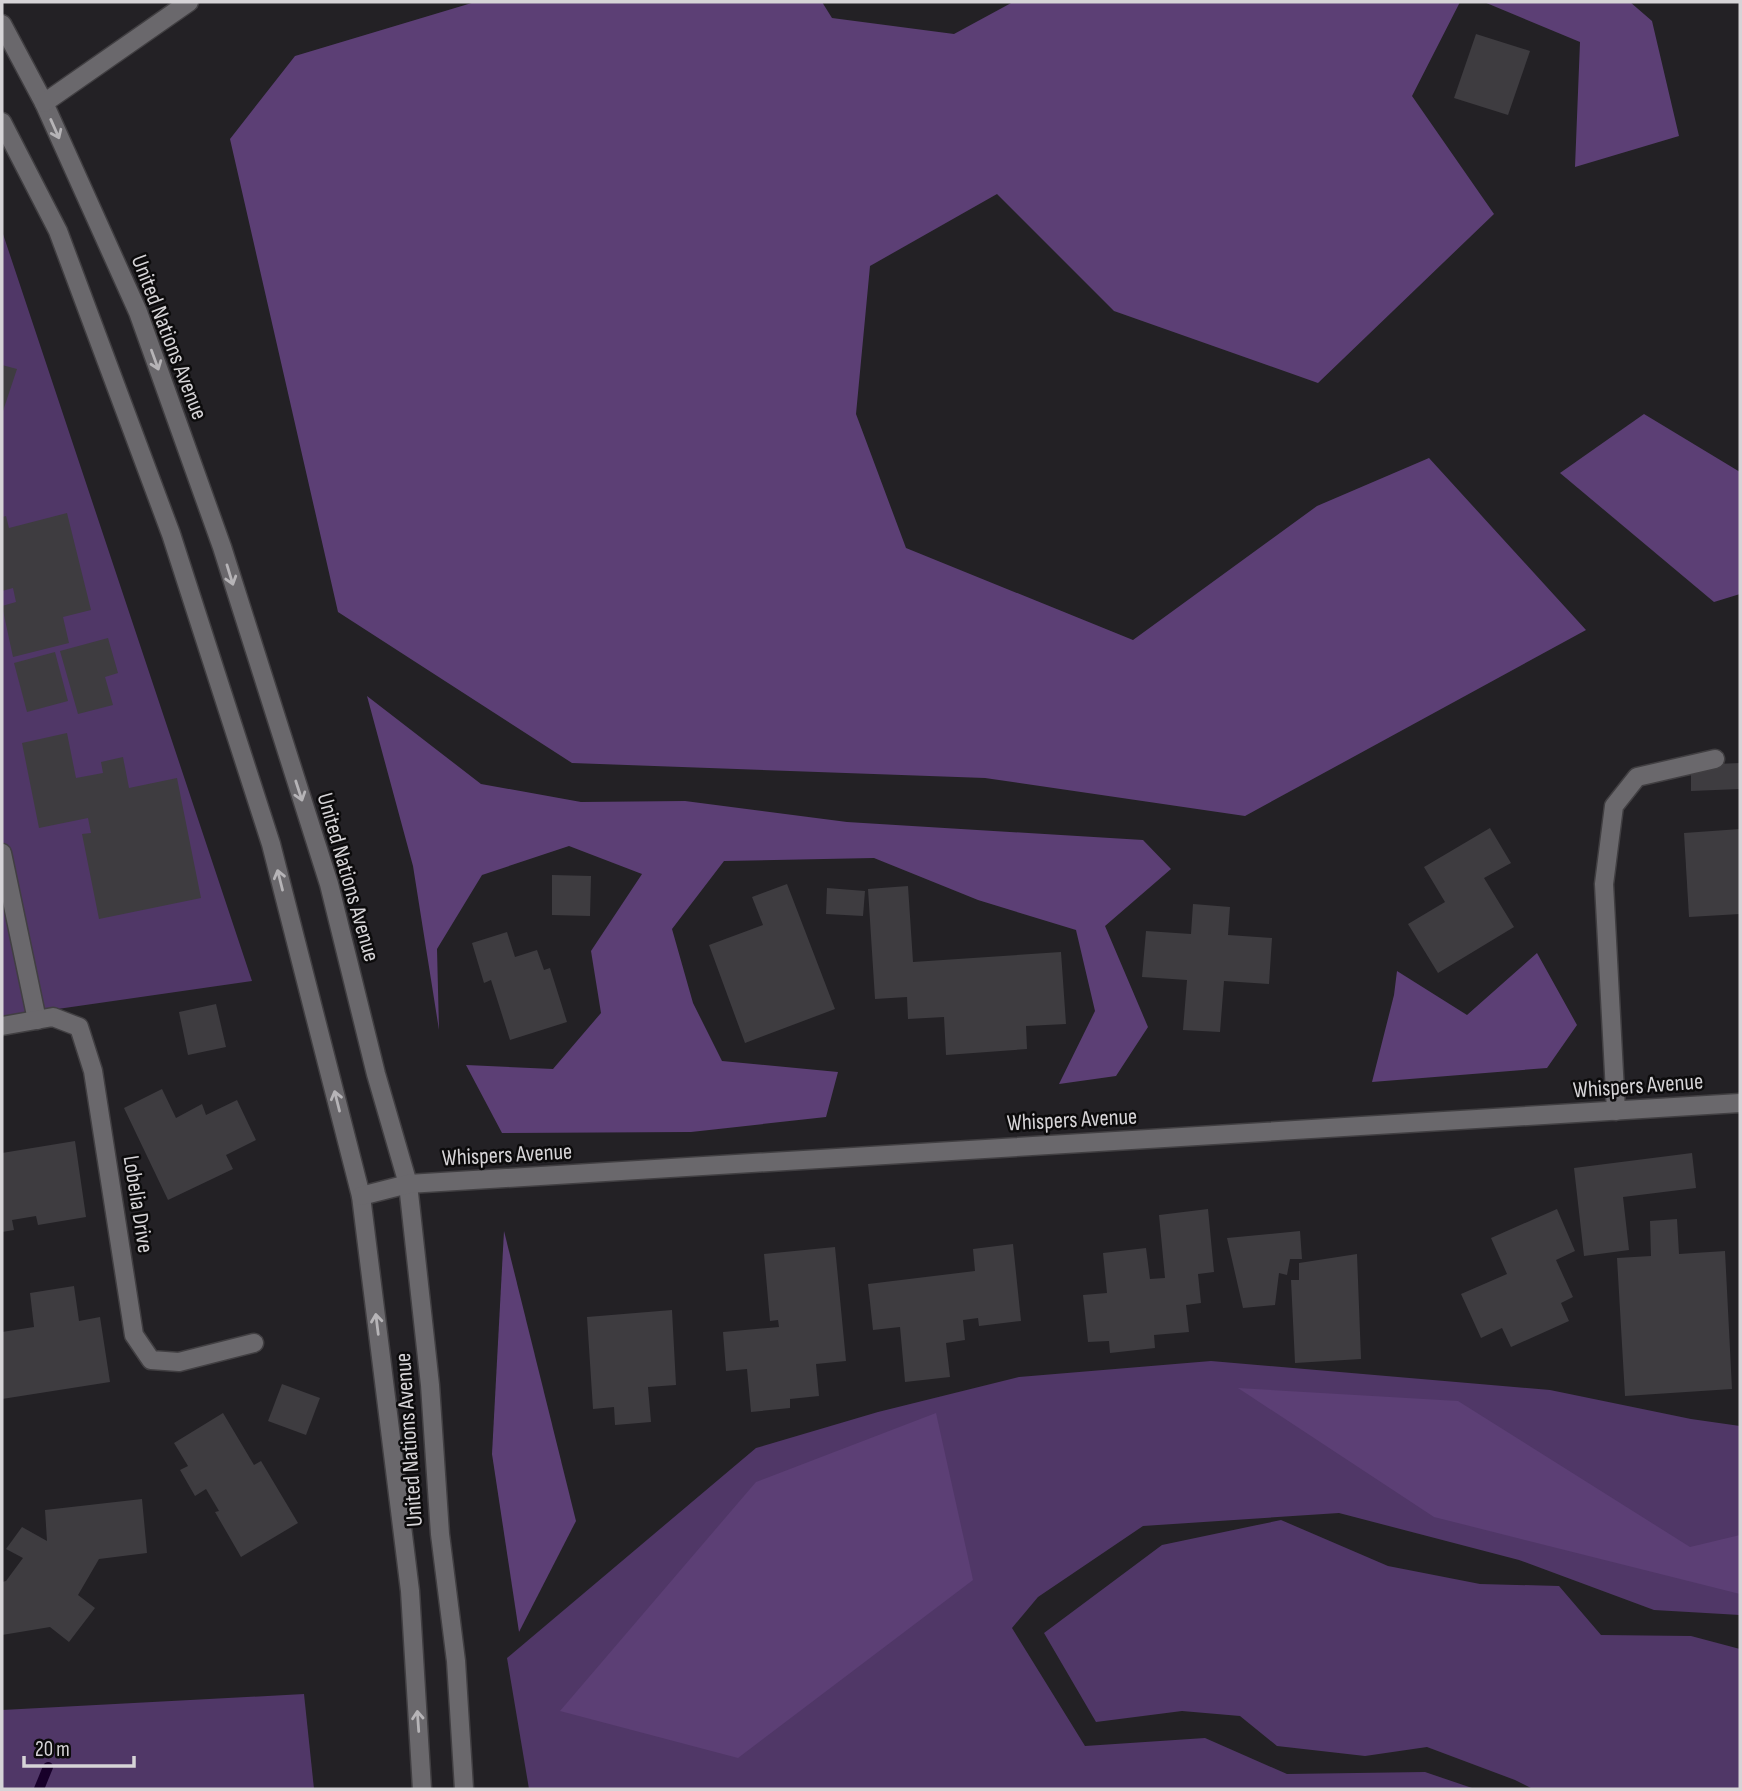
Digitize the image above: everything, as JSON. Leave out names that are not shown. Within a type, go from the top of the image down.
[{"type":"street","points":[[44,103],[189,2]]},
{"type":"street","name":"United Nations Avenue","points":[[2,24],[44,103],[138,312],[222,547],[329,884],[376,1074],[408,1184],[430,1385],[440,1534],[456,1661],[464,1789]]},
{"type":"street","name":"United Nations Avenue","points":[[2,122],[58,231],[171,534],[271,844],[361,1196],[410,1591],[422,1789]]},
{"type":"street","points":[[1616,1111],[1604,884],[1614,806],[1637,777],[1715,760]]},
{"type":"street","points":[[2,853],[37,1020]]},
{"type":"street","name":"Lobelia Drive","points":[[2,1026],[53,1017],[79,1027],[93,1071],[134,1335],[151,1360],[179,1362],[254,1343]]},
{"type":"street","name":"Whispers Avenue","points":[[361,1196],[408,1184],[1740,1103]]},
{"type":"shaded area","points":[[475,2],[822,2],[832,18],[954,34],[1013,2],[1460,2],[1412,96],[1494,214],[1318,383],[1114,311],[997,194],[870,266],[856,414],[906,548],[1133,640],[1317,506],[1429,458],[1586,630],[1245,816],[985,778],[572,763],[338,612],[230,139],[295,56]]},
{"type":"shaded area","points":[[1484,2],[1630,2],[1652,21],[1679,136],[1575,167],[1580,42]]},
{"type":"shaded area","points":[[2,231],[252,981],[2,1017]]},
{"type":"shaded area","points":[[1644,414],[1740,472],[1740,594],[1714,602],[1560,473]]},
{"type":"shaded area","points":[[367,696],[481,784],[581,802],[685,801],[847,822],[1143,840],[1171,869],[1105,926],[1148,1027],[1116,1076],[1059,1084],[1095,1011],[1076,930],[978,900],[874,858],[724,861],[672,929],[693,1003],[722,1061],[838,1072],[826,1117],[691,1132],[502,1133],[466,1065],[553,1069],[601,1013],[591,951],[642,874],[569,846],[482,875],[437,949],[439,1030],[413,866]]},
{"type":"shaded area","points":[[1537,953],[1577,1025],[1547,1068],[1372,1082],[1394,995],[1397,971],[1467,1015]]},
{"type":"shaded area","points":[[504,1231],[576,1521],[519,1632],[492,1454]]},
{"type":"shaded area","points":[[1211,1361],[1550,1390],[1691,1419],[1740,1426],[1740,1615],[1654,1610],[1519,1560],[1339,1513],[1143,1526],[1038,1597],[1012,1628],[1085,1746],[1205,1738],[1287,1774],[1425,1772],[1475,1789],[529,1789],[507,1658],[756,1448],[878,1412],[1019,1377]]},
{"type":"shaded area","points":[[1238,1388],[1458,1401],[1690,1547],[1740,1535],[1740,1594],[1434,1517]]},
{"type":"shaded area","points":[[936,1413],[973,1580],[738,1758],[560,1711],[756,1482]]},
{"type":"shaded area","points":[[1281,1520],[1388,1566],[1480,1584],[1559,1586],[1601,1635],[1691,1636],[1740,1649],[1740,1789],[1533,1789],[1427,1747],[1365,1756],[1277,1746],[1240,1716],[1182,1711],[1096,1722],[1044,1633],[1162,1545]]},
{"type":"shaded area","points":[[304,1694],[314,1789],[2,1789],[2,1710]]},
{"type":"building","points":[[1476,34],[1530,51],[1508,115],[1454,98]]},
{"type":"building","points":[[2,365],[17,369],[2,414]]},
{"type":"building","points":[[67,513],[91,610],[63,617],[69,643],[13,657],[2,606],[16,602],[13,588],[2,591],[2,517],[6,516],[9,528]]},
{"type":"building","points":[[108,638],[118,673],[105,677],[113,705],[78,714],[60,651]]},
{"type":"building","points":[[55,652],[68,701],[27,712],[14,663]]},
{"type":"building","points":[[67,733],[76,778],[103,773],[101,762],[123,757],[129,788],[177,778],[201,898],[99,919],[82,834],[91,833],[88,818],[39,828],[22,743]]},
{"type":"building","points":[[1740,763],[1740,789],[1691,791],[1691,765]]},
{"type":"building","points":[[1490,828],[1511,863],[1484,878],[1514,927],[1438,973],[1408,924],[1445,902],[1424,867]]},
{"type":"building","points":[[1740,829],[1740,914],[1689,917],[1684,833]]},
{"type":"building","points":[[552,875],[591,876],[590,916],[552,915]]},
{"type":"building","points":[[787,884],[835,1009],[745,1043],[709,945],[763,925],[752,897]]},
{"type":"building","points":[[908,886],[913,962],[1061,952],[1066,1024],[1026,1026],[1027,1049],[946,1055],[944,1017],[908,1019],[907,997],[875,999],[868,889]]},
{"type":"building","points":[[827,888],[865,891],[863,916],[826,914]]},
{"type":"building","points":[[1193,904],[1230,907],[1228,935],[1272,938],[1269,984],[1224,981],[1220,1032],[1183,1030],[1187,980],[1142,977],[1146,931],[1191,934]]},
{"type":"building","points":[[507,932],[515,957],[537,950],[544,970],[550,968],[567,1022],[510,1040],[491,980],[484,983],[472,943]]},
{"type":"building","points":[[216,1004],[226,1047],[188,1055],[179,1012]]},
{"type":"building","points":[[162,1089],[176,1118],[202,1104],[206,1115],[237,1100],[256,1140],[226,1155],[233,1169],[168,1200],[124,1108]]},
{"type":"building","points":[[75,1141],[86,1217],[38,1225],[36,1216],[12,1220],[14,1230],[2,1232],[2,1153]]},
{"type":"building","points":[[1692,1153],[1696,1188],[1623,1197],[1629,1250],[1584,1256],[1574,1168]]},
{"type":"building","points":[[1208,1209],[1214,1272],[1198,1274],[1201,1303],[1186,1305],[1189,1332],[1154,1335],[1155,1348],[1110,1353],[1109,1341],[1088,1342],[1083,1295],[1107,1293],[1103,1253],[1146,1248],[1150,1279],[1165,1278],[1159,1215]]},
{"type":"building","points":[[1557,1209],[1575,1251],[1556,1260],[1573,1297],[1561,1303],[1569,1321],[1511,1347],[1502,1328],[1481,1338],[1461,1294],[1507,1274],[1491,1238]]},
{"type":"building","points":[[1677,1219],[1679,1254],[1725,1251],[1732,1389],[1625,1396],[1617,1258],[1651,1256],[1650,1221]]},
{"type":"building","points":[[1300,1231],[1302,1259],[1290,1259],[1287,1275],[1279,1273],[1275,1305],[1243,1308],[1227,1238]]},
{"type":"building","points":[[1013,1244],[1021,1321],[979,1326],[978,1318],[963,1320],[965,1340],[946,1343],[950,1377],[905,1382],[900,1327],[873,1330],[868,1284],[975,1271],[973,1249]]},
{"type":"building","points":[[835,1247],[846,1361],[816,1364],[819,1396],[790,1399],[790,1408],[751,1412],[747,1369],[726,1371],[723,1332],[779,1327],[778,1320],[770,1321],[764,1254]]},
{"type":"building","points":[[1357,1254],[1361,1359],[1295,1363],[1291,1280],[1299,1280],[1299,1263]]},
{"type":"building","points":[[74,1286],[79,1321],[100,1317],[110,1382],[2,1399],[2,1332],[34,1327],[30,1293]]},
{"type":"building","points":[[672,1310],[676,1385],[648,1387],[651,1422],[615,1425],[614,1407],[593,1409],[587,1317]]},
{"type":"building","points":[[282,1384],[320,1398],[306,1435],[268,1421]]},
{"type":"building","points":[[223,1413],[254,1465],[261,1461],[298,1523],[241,1557],[215,1512],[219,1511],[206,1489],[195,1496],[180,1470],[188,1466],[174,1443]]},
{"type":"building","points":[[142,1499],[147,1553],[99,1559],[78,1595],[95,1608],[69,1642],[50,1627],[2,1635],[2,1582],[6,1581],[23,1558],[6,1549],[22,1527],[47,1541],[45,1510]]},
{"type":"waterway","points":[[39,1789],[48,1767]]}]
